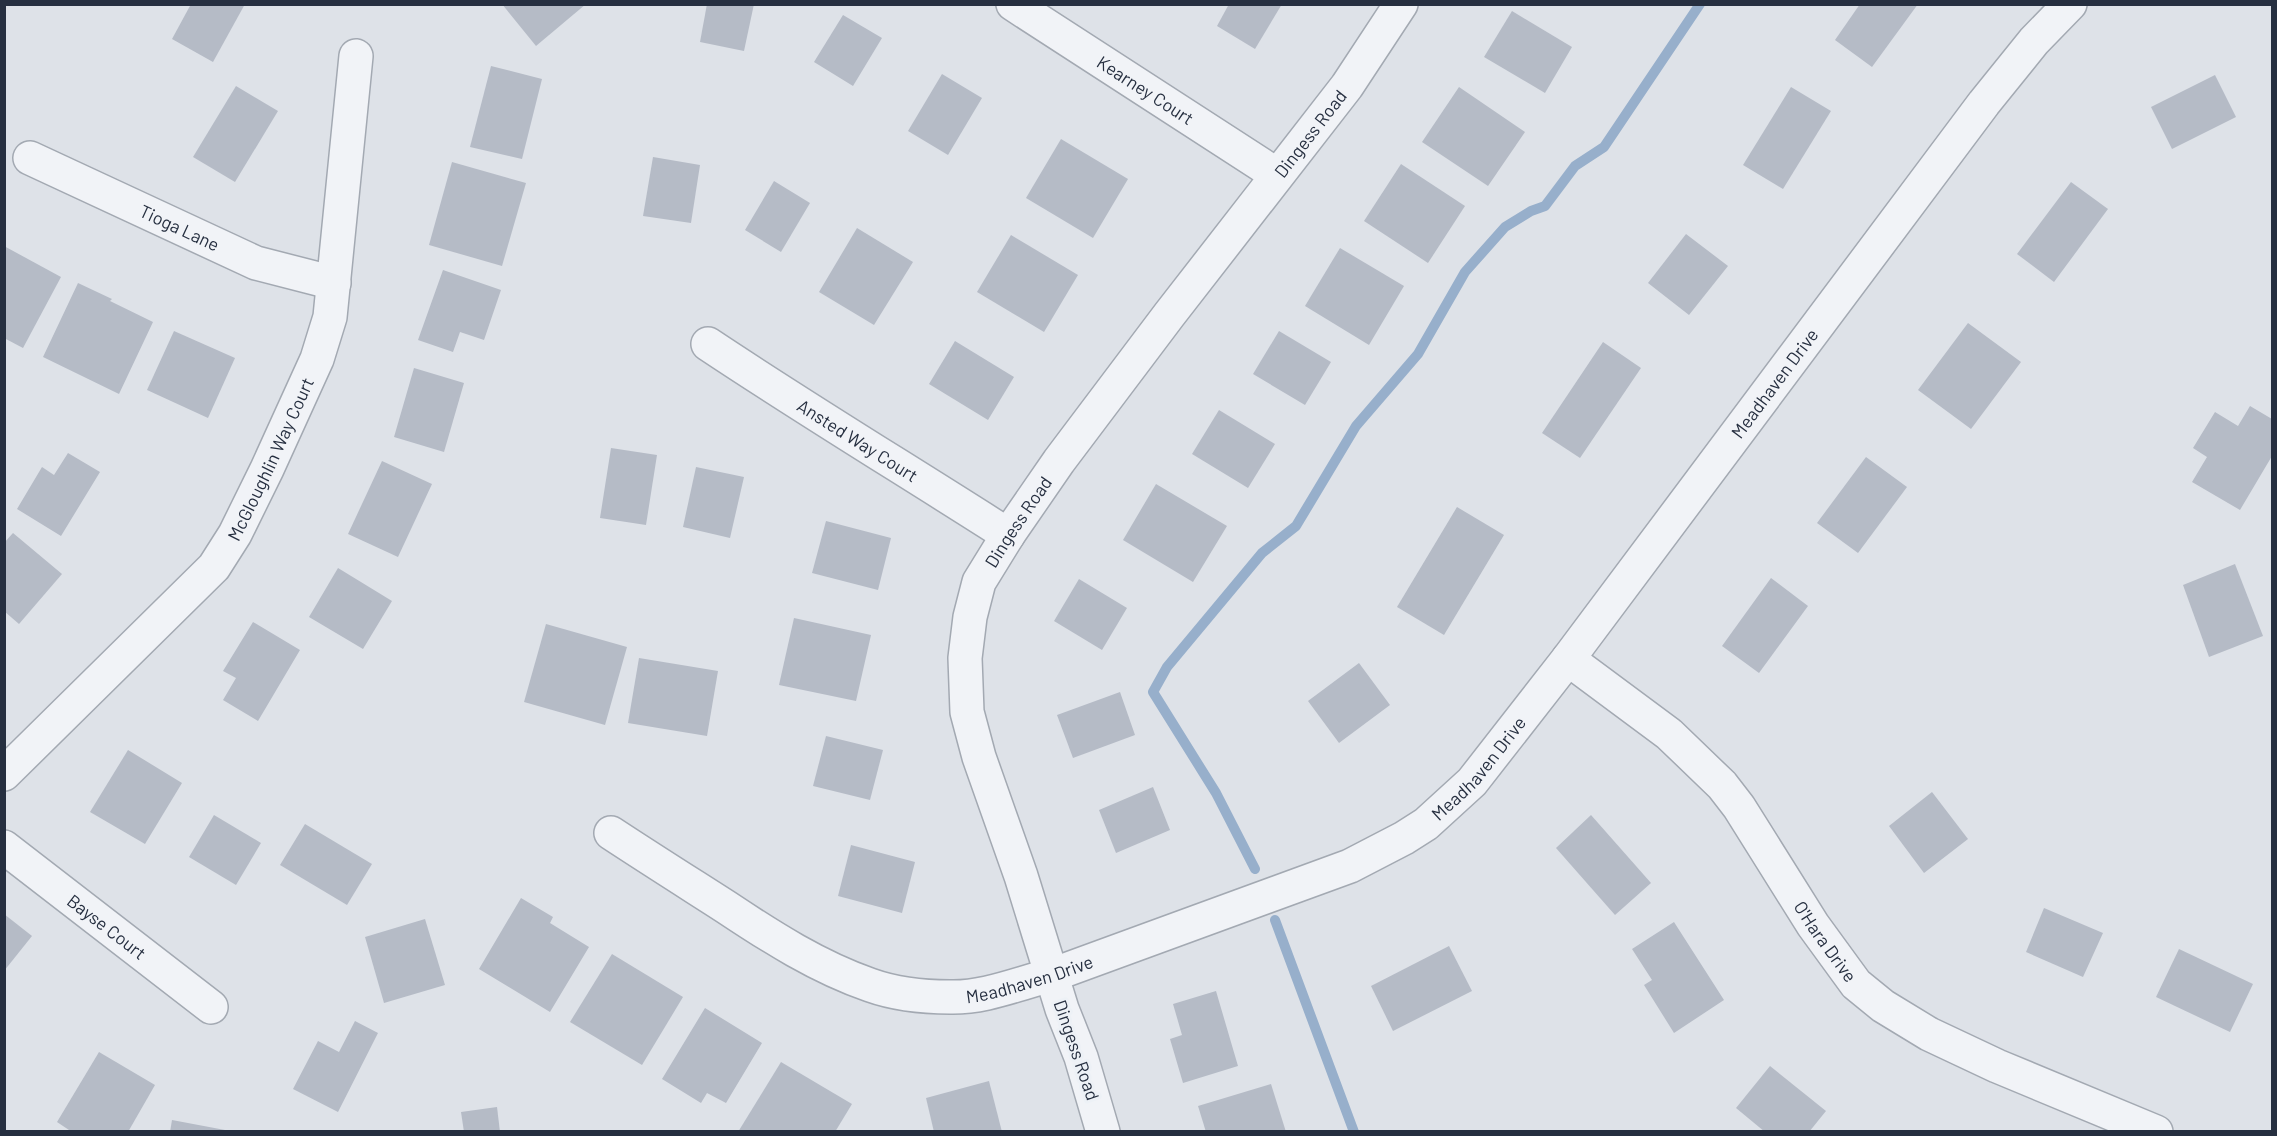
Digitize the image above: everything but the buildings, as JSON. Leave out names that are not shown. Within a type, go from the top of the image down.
[{"type":"street","name":"Kearney Court","points":[[1013,4],[1277,175]]},
{"type":"street","name":"Dingess Road","points":[[1103,1131],[1082,1057],[1062,1009],[979,757],[967,712],[965,658],[970,617],[979,582],[1059,461],[1347,86],[1401,4]]},
{"type":"street","name":"Meadhaven Drive","points":[[611,833],[779,941],[824,965],[871,986],[910,994],[952,998],[989,993],[1024,981],[1052,975],[1350,866],[1404,838],[1426,824],[1472,782],[1568,659],[1984,103],[2034,41],[2070,4]]},
{"type":"street","name":"McGloughlin Way Court","points":[[4,774],[214,567],[235,534],[317,359],[330,317],[356,56]]},
{"type":"street","name":"Tioga Lane","points":[[30,158],[256,263],[334,283]]},
{"type":"street","name":"Ansted Way Court","points":[[708,344],[1008,535]]},
{"type":"street","name":"O'Hara Drive","points":[[1568,659],[1669,734],[1722,785],[1739,807],[1813,925],[1856,984],[1883,1006],[1929,1034],[1997,1066],[2156,1131]]},
{"type":"street","name":"Bayse Court","points":[[4,847],[211,1007]]},
{"type":"waterway","points":[[1255,869],[1216,793],[1153,692],[1167,667],[1262,553],[1296,526],[1356,426],[1418,354],[1465,272],[1505,227],[1531,211],[1545,206],[1575,166],[1604,147],[1700,4]]},
{"type":"waterway","points":[[1275,920],[1354,1132]]}]
